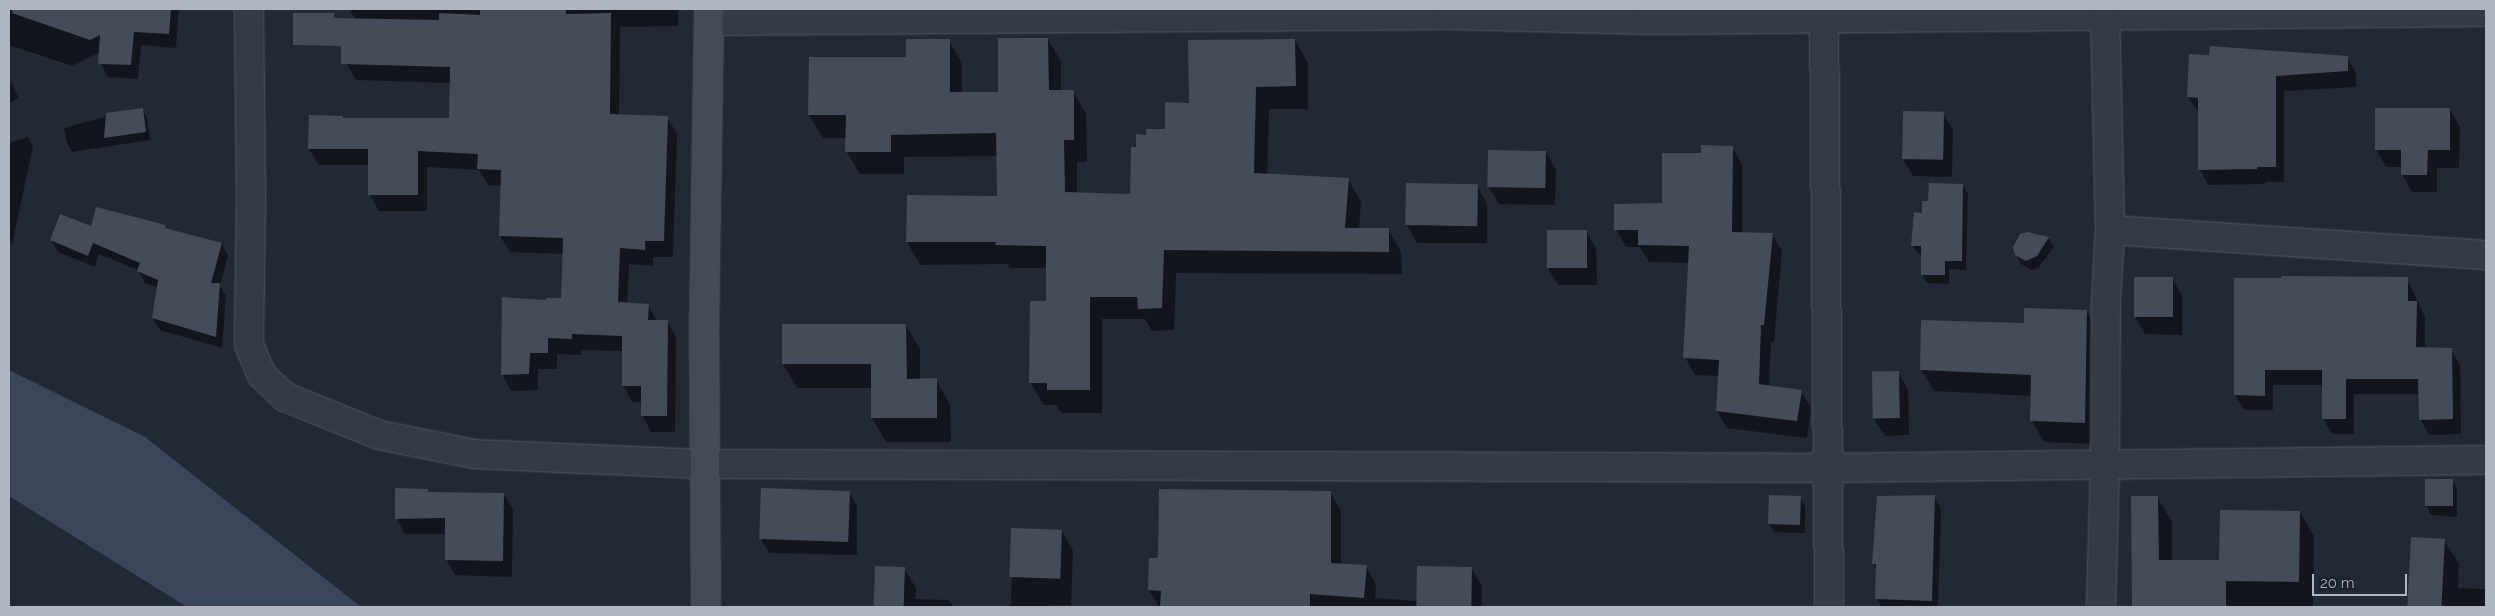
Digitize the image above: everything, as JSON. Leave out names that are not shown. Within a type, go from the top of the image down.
[{"type":"street","points":[[249,9],[251,198],[249,345],[262,376],[285,397],[379,436],[474,454],[704,464],[1827,468],[2486,460]]},
{"type":"street","points":[[2101,607],[2106,464],[2106,300],[2110,230],[2105,12]]},
{"type":"street","points":[[706,607],[704,464],[709,15],[1354,13],[1651,20],[1824,14],[2486,12]]},
{"type":"street","points":[[1824,14],[1829,607]]},
{"type":"street","points":[[2110,230],[2486,255]]},
{"type":"water","points":[[9,370],[145,437],[361,607],[187,607],[9,496]]},
{"type":"building","points":[[13,9],[171,9],[169,34],[134,32],[131,65],[98,64],[100,35],[90,40],[12,13]]},
{"type":"building","points":[[480,9],[566,9],[566,14],[611,13],[610,114],[668,116],[664,241],[645,241],[645,250],[620,248],[618,302],[649,304],[648,320],[668,320],[667,416],[641,416],[641,386],[622,386],[622,336],[572,334],[572,339],[548,338],[548,353],[530,353],[529,374],[501,375],[502,297],[546,300],[546,298],[561,298],[563,238],[499,236],[501,170],[477,169],[478,154],[418,151],[418,195],[368,195],[368,149],[308,149],[309,115],[343,116],[343,118],[449,118],[450,67],[341,64],[341,46],[293,45],[293,13],[334,13],[334,18],[439,20],[439,13],[480,15]]},
{"type":"building","points":[[998,38],[1048,38],[1049,90],[1074,90],[1074,140],[1064,140],[1065,192],[1130,194],[1131,147],[1136,147],[1136,134],[1146,135],[1146,129],[1165,129],[1165,102],[1189,103],[1188,40],[1295,39],[1296,86],[1256,87],[1254,173],[1349,178],[1345,228],[1389,228],[1389,252],[1164,250],[1162,308],[1138,309],[1137,297],[1090,297],[1090,390],[1047,390],[1047,383],[1029,383],[1030,301],[1046,301],[1046,246],[995,245],[996,242],[906,242],[907,195],[997,196],[996,133],[891,135],[891,152],[845,152],[846,115],[808,115],[809,57],[906,57],[906,39],[950,39],[950,92],[998,92]]},
{"type":"building","points":[[2210,46],[2348,56],[2348,71],[2276,76],[2276,167],[2198,170],[2198,98],[2187,97],[2189,54],[2209,55]]},
{"type":"building","points":[[143,108],[146,132],[104,138],[106,113]]},
{"type":"building","points":[[2375,108],[2450,108],[2450,150],[2428,150],[2427,175],[2401,175],[2401,150],[2375,150]]},
{"type":"building","points":[[1903,111],[1944,112],[1943,160],[1902,159]]},
{"type":"building","points":[[1701,145],[1733,146],[1732,232],[1773,233],[1764,325],[1761,325],[1759,384],[1802,390],[1797,421],[1716,411],[1719,360],[1683,358],[1689,246],[1638,245],[1638,230],[1614,230],[1614,204],[1662,203],[1662,153],[1701,153]]},
{"type":"building","points":[[1488,150],[1546,151],[1545,188],[1487,187]]},
{"type":"building","points":[[1406,183],[1478,184],[1477,226],[1405,225]]},
{"type":"building","points":[[1929,183],[1963,184],[1962,261],[1945,261],[1945,275],[1921,275],[1921,246],[1911,246],[1914,212],[1922,213],[1922,201],[1928,201]]},
{"type":"building","points":[[96,207],[166,225],[165,228],[222,243],[211,283],[220,283],[216,337],[152,318],[158,280],[137,271],[140,263],[93,243],[88,256],[50,240],[60,214],[91,226]]},
{"type":"building","points":[[1547,230],[1587,230],[1587,268],[1547,268]]},
{"type":"building","points":[[2027,232],[2049,237],[2037,256],[2026,261],[2015,255],[2013,247],[2020,234]]},
{"type":"building","points":[[2281,276],[2408,277],[2408,301],[2417,301],[2416,347],[2452,348],[2453,419],[2419,420],[2418,379],[2346,379],[2346,419],[2322,419],[2322,370],[2265,370],[2265,396],[2234,395],[2234,278],[2281,278]]},
{"type":"building","points":[[2134,277],[2173,277],[2173,317],[2134,317]]},
{"type":"building","points":[[2024,308],[2087,310],[2085,423],[2030,421],[2031,375],[1920,370],[1921,320],[2024,323]]},
{"type":"building","points":[[782,324],[906,324],[907,379],[937,378],[937,418],[871,418],[871,364],[782,364]]},
{"type":"building","points":[[1872,371],[1899,371],[1900,418],[1873,418]]},
{"type":"building","points":[[2425,479],[2453,479],[2453,506],[2425,506]]},
{"type":"building","points":[[395,488],[428,489],[428,492],[504,493],[503,561],[445,560],[445,518],[395,519]]},
{"type":"building","points":[[761,488],[850,491],[848,542],[759,539]]},
{"type":"building","points":[[1159,489],[1331,491],[1331,563],[1367,565],[1364,598],[1310,594],[1310,607],[1160,607],[1161,591],[1148,590],[1149,558],[1158,558]]},
{"type":"building","points":[[1769,495],[1801,496],[1800,525],[1768,524]]},
{"type":"building","points":[[1935,495],[1932,601],[1875,599],[1876,564],[1872,564],[1877,496]]},
{"type":"building","points":[[2131,496],[2158,496],[2159,560],[2219,560],[2220,510],[2300,511],[2299,582],[2226,581],[2226,607],[2132,606]]},
{"type":"building","points":[[1011,528],[1062,530],[1060,579],[1009,577]]},
{"type":"building","points":[[2411,537],[2445,539],[2441,607],[2407,607]]},
{"type":"building","points":[[875,566],[905,567],[904,607],[874,607]]},
{"type":"building","points":[[1417,566],[1472,567],[1471,607],[1416,607]]}]
